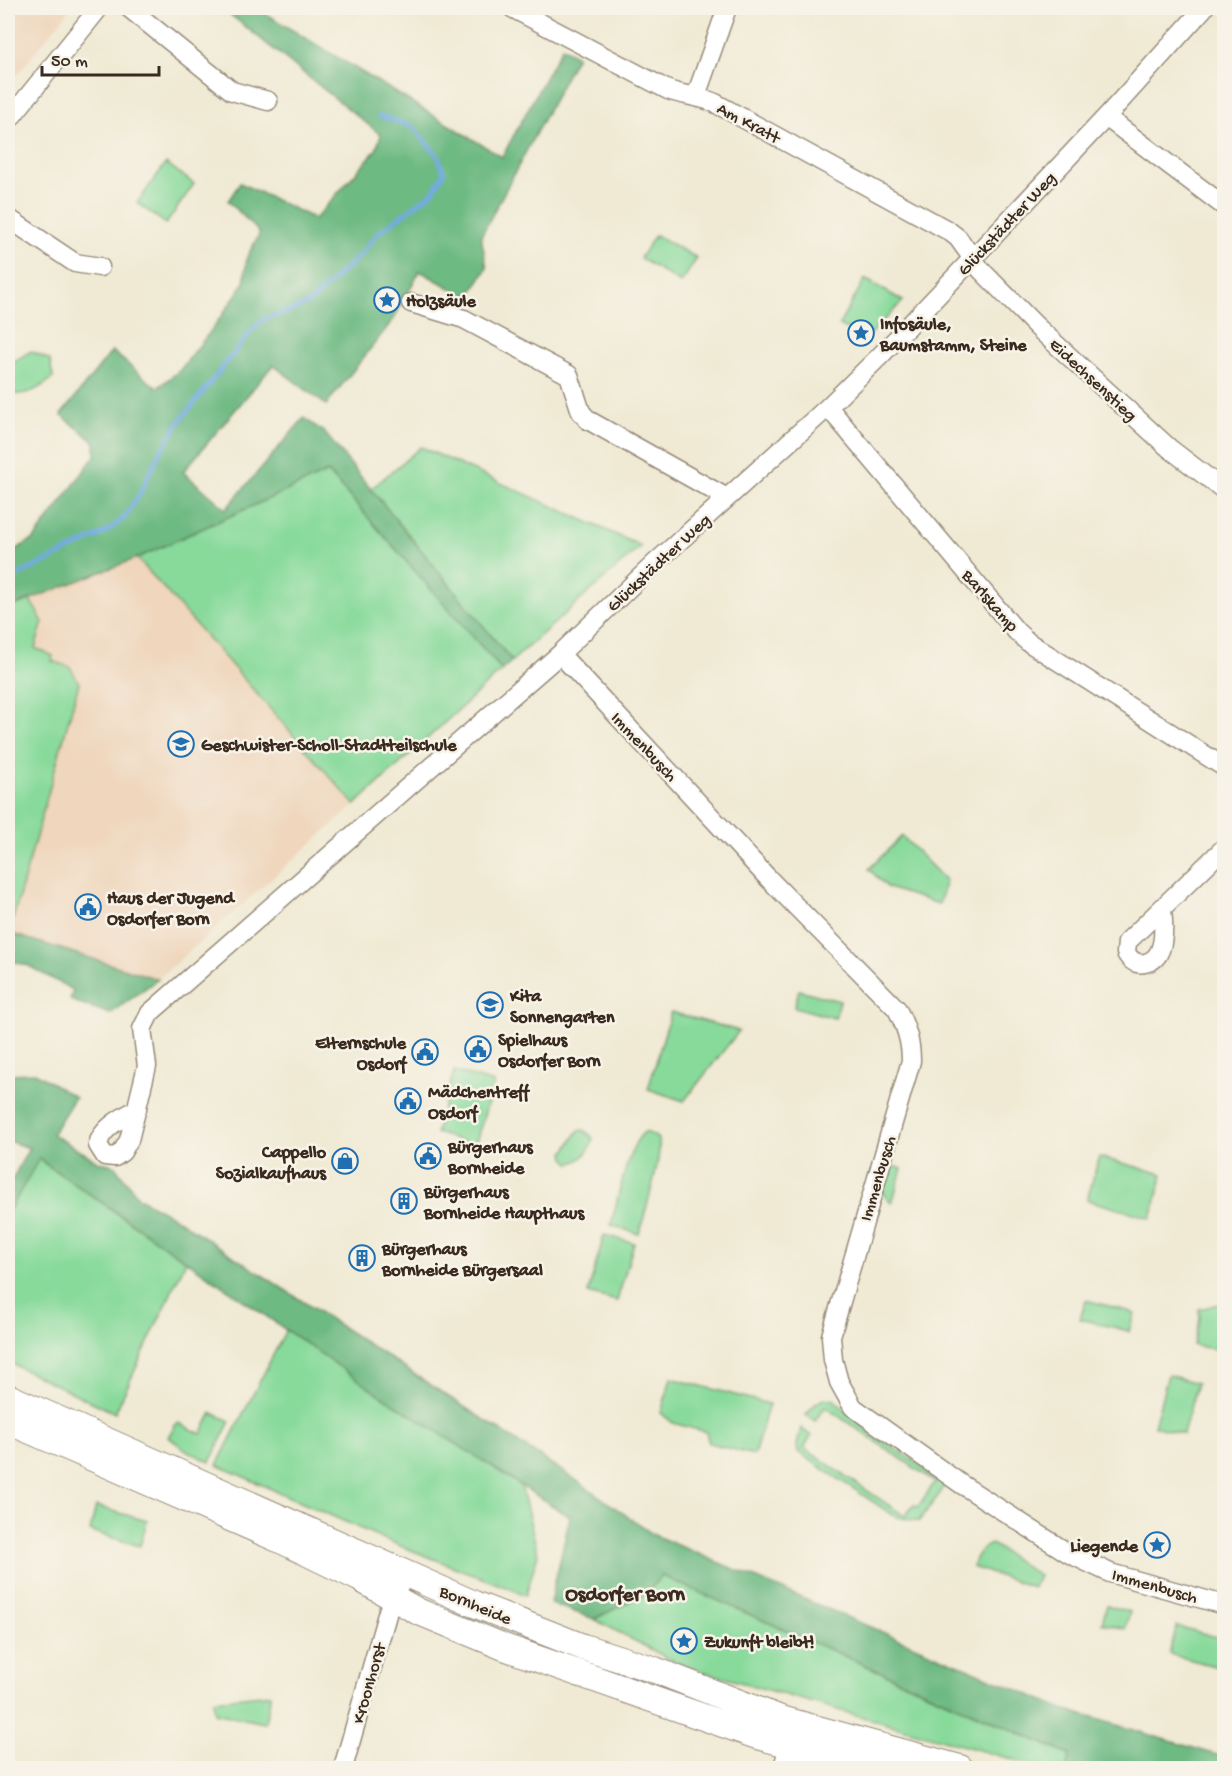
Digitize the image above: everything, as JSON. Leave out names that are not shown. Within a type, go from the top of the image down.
[{"type":"street","points":[[8,121],[99,8]]},
{"type":"street","points":[[129,8],[232,91],[268,101]]},
{"type":"street","name":"Am Kratt","points":[[512,8],[668,90],[696,96],[723,108],[949,231],[958,238],[973,258]]},
{"type":"street","points":[[696,96],[727,8]]},
{"type":"street","name":"Glückstädter Weg","points":[[137,1109],[147,1066],[142,1029],[150,1013],[560,654],[654,564],[828,407],[882,354],[1106,117],[1204,8]]},
{"type":"street","points":[[1106,117],[1224,206]]},
{"type":"street","points":[[8,218],[75,263],[100,267]]},
{"type":"street","name":"Eidechsenstieg","points":[[973,258],[981,270],[1036,326],[1089,376],[1169,448],[1224,490]]},
{"type":"street","points":[[411,303],[464,319],[569,375],[581,412],[588,420],[727,498]]},
{"type":"street","name":"Barlskamp","points":[[828,407],[1017,632],[1028,642],[1224,767]]},
{"type":"street","name":"Immenbusch","points":[[560,654],[760,869],[897,1010],[906,1026],[911,1044],[911,1061],[831,1336],[833,1360],[839,1382],[853,1407],[961,1484],[1068,1553],[1110,1573],[1224,1605]]},
{"type":"street","points":[[1162,910],[1224,848]]},
{"type":"street","name":"Bornheide","points":[[8,1398],[474,1604],[583,1647],[655,1670],[786,1744]]},
{"type":"street","name":"Bornheide","points":[[8,1421],[285,1542],[359,1578],[417,1611],[504,1647],[757,1736],[786,1744]]},
{"type":"street","name":"Kroonhorst","points":[[343,1768],[394,1597],[404,1573]]},
{"type":"street","points":[[394,1597],[409,1595],[444,1605],[474,1604]]},
{"type":"street","points":[[786,1744],[960,1768]]},
{"type":"shaded area","points":[[8,8],[71,8],[8,86]]},
{"type":"shaded area","name":"Geschwister-Scholl-Stadtteilschule","points":[[137,558],[355,805],[158,979],[9,933],[79,683],[70,667],[52,661],[52,656],[34,648],[42,622],[30,600]]},
{"type":"green space","points":[[222,8],[256,8],[502,157],[562,47],[577,56],[481,236],[487,268],[468,298],[420,271],[393,320],[326,405],[273,365],[183,472],[226,509],[304,418],[324,432],[512,661],[502,670],[328,472],[137,558],[8,608],[8,554],[34,539],[95,456],[95,442],[61,415],[112,351],[157,388],[180,370],[214,327],[244,283],[247,257],[260,233],[228,201],[240,183],[315,219],[376,150],[381,135]]},
{"type":"green space","points":[[166,163],[194,184],[166,224],[137,203]]},
{"type":"green space","points":[[655,235],[697,258],[681,283],[640,258]]},
{"type":"green space","points":[[865,279],[903,301],[866,339],[839,325]]},
{"type":"green space","points":[[31,351],[50,360],[53,378],[32,391],[21,394],[8,393],[8,365]]},
{"type":"green space","points":[[421,447],[641,546],[512,661],[371,489]]},
{"type":"green space","points":[[328,472],[502,670],[355,805],[137,558]]},
{"type":"green space","points":[[30,600],[43,622],[35,648],[53,656],[52,661],[70,667],[79,683],[9,933],[8,608]]},
{"type":"green space","points":[[902,836],[946,881],[939,904],[888,888],[869,869]]},
{"type":"green space","points":[[8,932],[158,979],[110,1014],[70,1000],[73,990],[29,966],[8,960]]},
{"type":"green space","points":[[799,990],[840,1001],[835,1018],[794,1007]]},
{"type":"green space","points":[[671,1012],[739,1031],[684,1101],[648,1089]]},
{"type":"green space","points":[[454,1071],[494,1083],[475,1145],[436,1133]]},
{"type":"green space","points":[[35,1073],[75,1097],[52,1134],[99,1162],[114,1165],[139,1198],[175,1218],[579,1482],[654,1535],[1063,1709],[1224,1757],[1224,1768],[1066,1768],[1070,1755],[662,1576],[646,1594],[594,1619],[550,1603],[570,1517],[383,1397],[39,1159],[8,1213],[8,1187],[29,1148],[8,1141],[8,1074]]},
{"type":"green space","points":[[584,1130],[593,1138],[590,1146],[582,1158],[570,1163],[564,1153],[578,1131]]},
{"type":"green space","points":[[645,1132],[657,1139],[659,1150],[639,1234],[611,1225],[628,1160],[639,1138]]},
{"type":"green space","points":[[1099,1157],[1163,1174],[1151,1218],[1087,1200]]},
{"type":"green space","points":[[38,1159],[186,1261],[115,1413],[8,1362],[8,1213]]},
{"type":"green space","points":[[890,1165],[902,1169],[892,1203],[882,1193]]},
{"type":"green space","points":[[604,1235],[634,1243],[617,1301],[588,1293]]},
{"type":"green space","points":[[1086,1300],[1135,1313],[1129,1331],[1080,1319]]},
{"type":"green space","points":[[1224,1303],[1223,1351],[1193,1345],[1200,1318],[1199,1309]]},
{"type":"green space","points":[[288,1326],[521,1485],[538,1554],[526,1595],[393,1543],[217,1465]]},
{"type":"green space","points":[[1168,1375],[1197,1383],[1183,1434],[1154,1426]]},
{"type":"green space","points":[[671,1378],[769,1404],[754,1455],[709,1443],[706,1432],[673,1423],[661,1413]]},
{"type":"green space","points":[[824,1399],[833,1399],[869,1431],[939,1478],[944,1485],[941,1492],[919,1521],[896,1517],[798,1452],[797,1445],[801,1428],[811,1436],[804,1448],[905,1516],[914,1505],[918,1507],[935,1482],[825,1407],[815,1421],[806,1415],[816,1403]]},
{"type":"green space","points":[[212,1413],[230,1421],[210,1462],[188,1451],[168,1437],[175,1425],[179,1423],[201,1434]]},
{"type":"green space","points":[[96,1506],[147,1521],[140,1546],[90,1531]]},
{"type":"green space","points":[[992,1544],[1039,1576],[1033,1587],[972,1567],[979,1553]]},
{"type":"green space","points":[[662,1576],[1071,1756],[1066,1768],[1042,1768],[701,1671],[665,1657],[594,1619],[646,1594]]},
{"type":"green space","points":[[1107,1605],[1130,1612],[1125,1629],[1102,1623]]},
{"type":"green space","points":[[1177,1626],[1224,1639],[1222,1668],[1169,1654]]},
{"type":"green space","points":[[271,1694],[265,1723],[215,1713],[213,1700]]},
{"type":"waterway","points":[[8,580],[106,532],[123,519],[180,421],[252,330],[263,319],[291,311],[310,302],[359,256],[379,232],[432,193],[444,173],[438,156],[412,126],[379,116]]},
{"type":"place","name":"Holzsäule","points":[[387,300]]},
{"type":"place","name":"Infosäule, Baumstamm, Steine","points":[[861,333]]},
{"type":"place","name":"Geschwister-Scholl-Stadtteilschule","points":[[181,744]]},
{"type":"place","name":"Haus der Jugend Osdorfer Born","points":[[88,907]]},
{"type":"place","name":"Kita Sonnengarten","points":[[490,1005]]},
{"type":"place","name":"Spielhaus Osdorfer Born","points":[[478,1049]]},
{"type":"place","name":"Elternschule Osdorf","points":[[425,1052]]},
{"type":"place","name":"Mädchentreff Osdorf","points":[[408,1101]]},
{"type":"place","name":"Bürgerhaus Bornheide","points":[[428,1156]]},
{"type":"place","name":"Cappello Sozialkaufhaus","points":[[345,1161]]},
{"type":"place","name":"Bürgerhaus Bornheide Haupthaus","points":[[404,1201]]},
{"type":"place","name":"Bürgerhaus Bornheide Bürgersaal","points":[[362,1258]]},
{"type":"place","name":"Liegende","points":[[1157,1545]]},
{"type":"place","name":"Zukunft bleibt!","points":[[684,1641]]},
{"type":"district","name":"Osdorfer Born","points":[[625,1593]]}]
